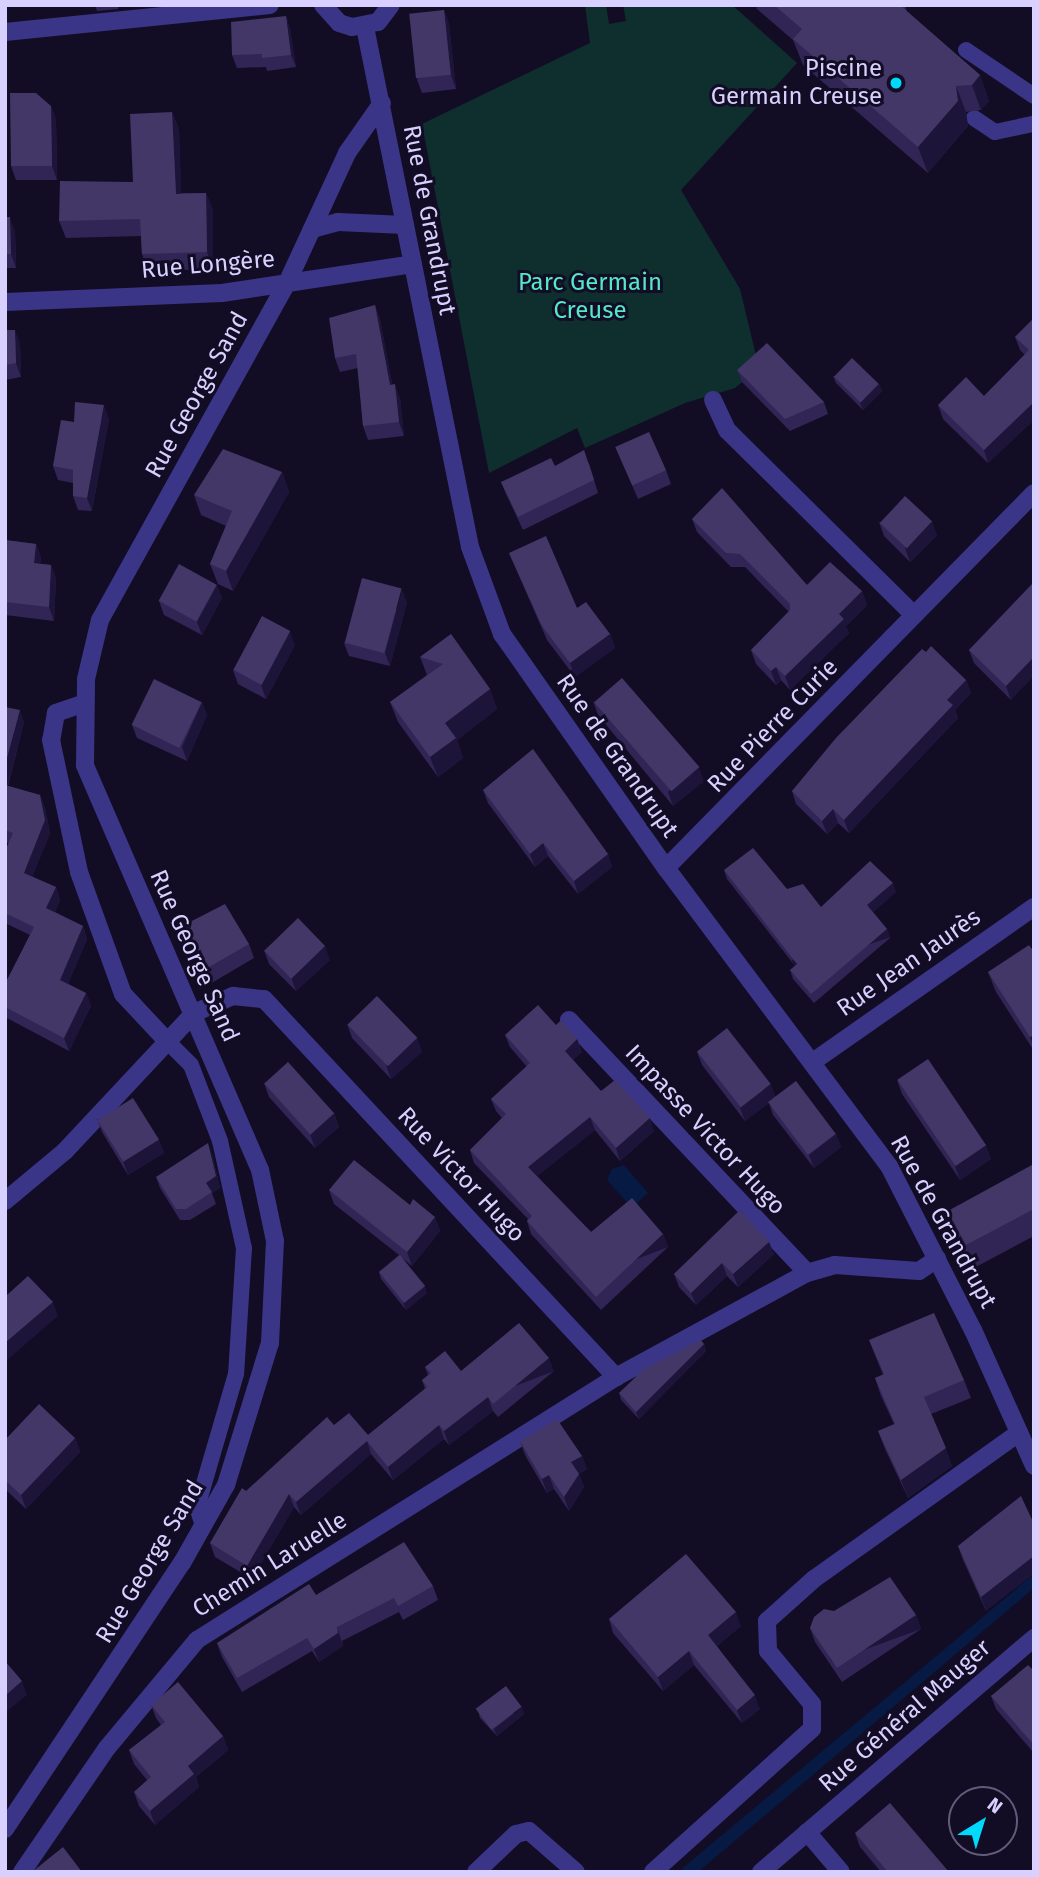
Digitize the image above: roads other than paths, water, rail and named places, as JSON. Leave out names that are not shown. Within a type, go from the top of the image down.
[{"type":"street","points":[[5,32],[270,5]]},
{"type":"street","points":[[323,5],[340,23],[365,27],[377,22],[391,5]]},
{"type":"street","name":"Rue de Grandrupt","points":[[365,27],[470,547],[502,634],[666,868],[814,1061],[889,1166],[937,1259],[1034,1466]]},
{"type":"street","name":"Rue George Sand","points":[[5,1829],[204,1525],[226,1485],[270,1343],[275,1241],[260,1170],[85,765],[86,679],[100,620],[287,283],[348,153],[382,103]]},
{"type":"street","points":[[312,229],[350,222],[405,225]]},
{"type":"street","name":"Rue Longère","points":[[5,302],[222,293],[413,264]]},
{"type":"street","points":[[713,400],[727,430],[914,615]]},
{"type":"street","name":"Rue Pierre Curie","points":[[666,868],[1034,493]]},
{"type":"street","points":[[85,703],[56,713],[51,740],[79,872],[123,994],[166,1040]]},
{"type":"street","name":"Rue Jean Jaurès","points":[[814,1061],[1034,906]]},
{"type":"street","name":"Rue Victor Hugo","points":[[5,1201],[65,1151],[194,1013],[233,996],[264,999],[616,1377]]},
{"type":"street","name":"Impasse Victor Hugo","points":[[569,1020],[807,1273]]},
{"type":"street","points":[[616,1377],[807,1273],[835,1265],[919,1271],[937,1259]]},
{"type":"street","name":"Chemin Laruelle","points":[[22,1872],[107,1748],[197,1640],[616,1377]]},
{"type":"street","points":[[653,1872],[813,1729],[812,1704],[768,1651],[767,1620],[814,1579],[1019,1433]]},
{"type":"street","name":"Rue Général Mauger","points":[[761,1872],[1034,1638]]},
{"type":"street","points":[[476,1872],[516,1834],[530,1831],[576,1872]]},
{"type":"street","points":[[807,1832],[841,1872]]},
{"type":"lane","points":[[966,50],[1034,96]]},
{"type":"lane","points":[[974,118],[995,132],[1034,124]]},
{"type":"lane","points":[[166,1040],[191,1065],[220,1141],[244,1248],[236,1374],[197,1507],[204,1525]]},
{"type":"water","points":[[624,1165],[648,1193],[632,1208],[607,1180],[612,1169]]},
{"type":"water","points":[[1034,1574],[1034,1588],[698,1872],[678,1872]]},
{"type":"place","name":"Piscine Germain Creuse","points":[[896,83]]},
{"type":"park label","name":"Parc Germain Creuse","points":[[590,297]]}]
